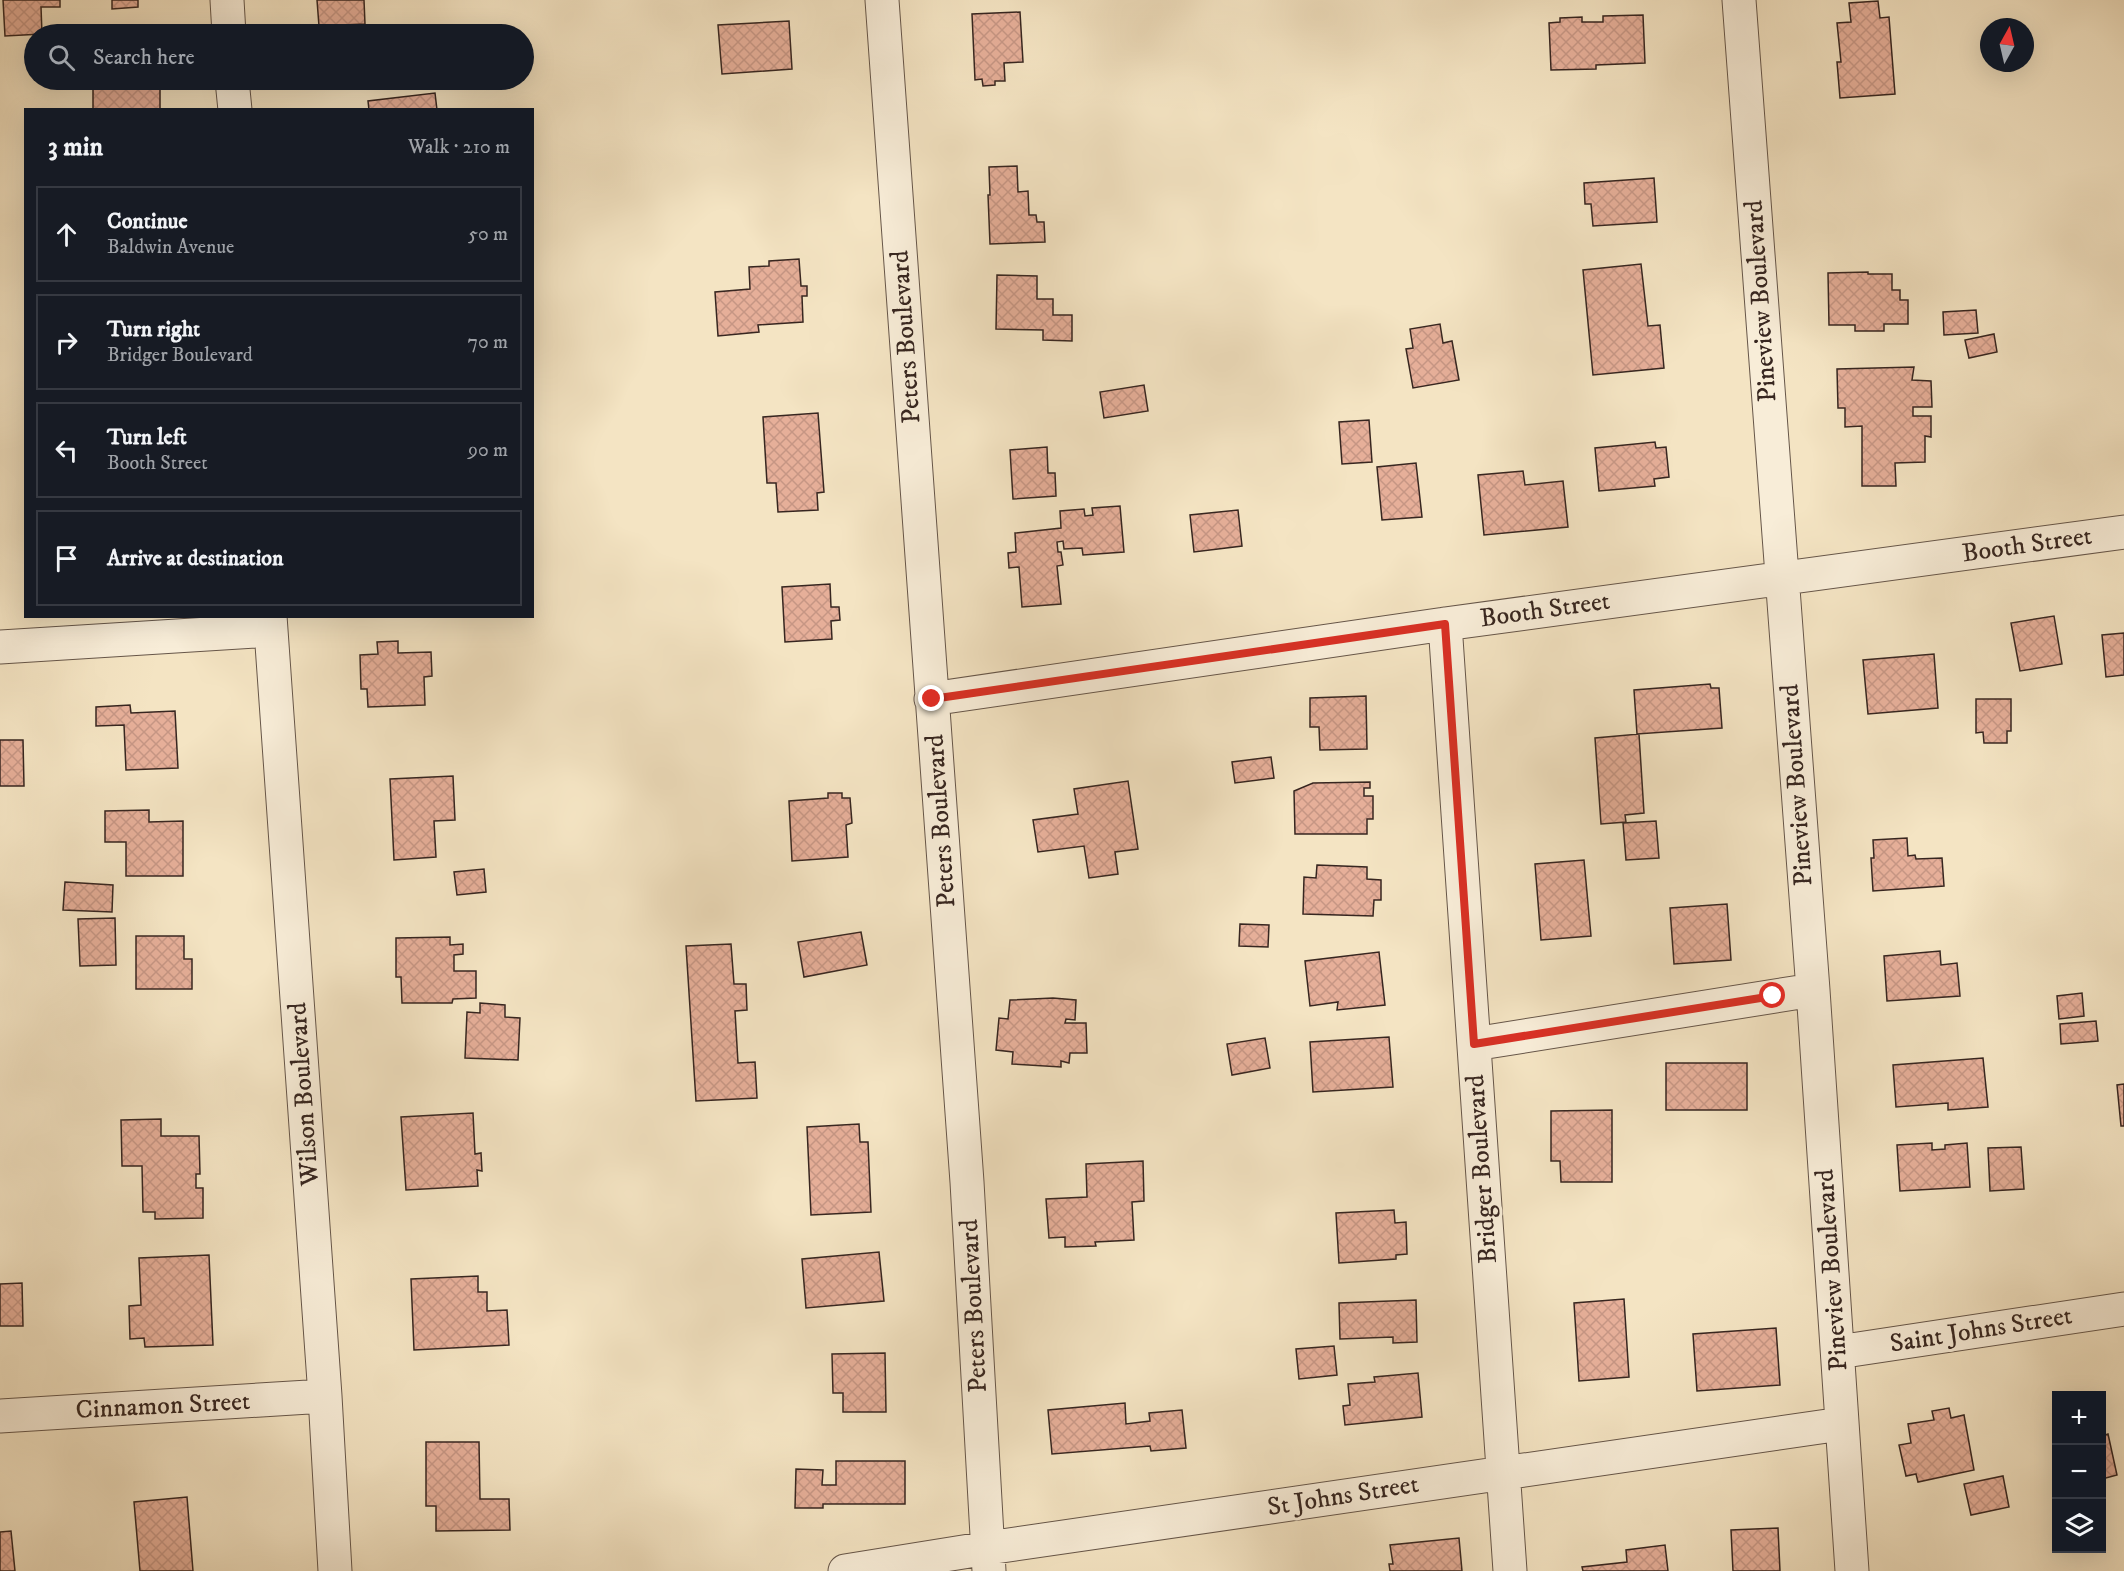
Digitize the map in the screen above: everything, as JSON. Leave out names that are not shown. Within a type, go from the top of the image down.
[{"type":"street","points":[[227,0],[228,24]]},
{"type":"street","name":"Peters Boulevard","points":[[882,0],[967,1182],[989,1559]]},
{"type":"street","name":"Pineview Boulevard","points":[[1739,0],[1813,990],[1852,1571]]},
{"type":"street","points":[[233,90],[235,108]]},
{"type":"street","name":"Booth Street","points":[[932,699],[1445,624],[2124,532]]},
{"type":"street","points":[[0,647],[271,623]]},
{"type":"street","name":"Wilson Boulevard","points":[[271,623],[325,1396],[335,1571]]},
{"type":"street","name":"Bridger Boulevard","points":[[1445,624],[1510,1571]]},
{"type":"street","points":[[1474,1044],[1813,990]]},
{"type":"street","name":"Saint Johns Street","points":[[1838,1352],[2124,1309]]},
{"type":"street","name":"Cinnamon Street","points":[[0,1416],[325,1396]]},
{"type":"street","name":"St Johns Street","points":[[845,1571],[989,1559],[1286,1506],[1503,1472],[1841,1424]]},
{"type":"building","points":[[3,0],[60,0],[60,7],[41,7],[42,24],[24,24],[24,35],[5,36]]},
{"type":"building","points":[[112,0],[138,0],[138,7],[112,9]]},
{"type":"building","points":[[317,0],[364,0],[365,24],[319,24]]},
{"type":"building","points":[[1878,1],[1880,18],[1889,17],[1895,94],[1840,98],[1837,62],[1841,62],[1837,23],[1851,22],[1849,3]]},
{"type":"building","points":[[1020,12],[1023,62],[1004,63],[1005,81],[995,81],[995,85],[983,86],[982,79],[975,80],[972,14]]},
{"type":"building","points":[[1643,15],[1645,63],[1596,65],[1596,69],[1551,70],[1549,23],[1560,22],[1560,18],[1582,17],[1582,22],[1603,22],[1603,16]]},
{"type":"building","points":[[789,21],[792,69],[722,74],[718,25]]},
{"type":"building","points":[[93,90],[160,90],[160,108],[93,108]]},
{"type":"building","points":[[435,93],[437,108],[369,108],[368,101]]},
{"type":"building","points":[[1017,166],[1018,192],[1028,191],[1029,215],[1036,215],[1037,222],[1044,222],[1045,242],[990,244],[989,167]]},
{"type":"building","points":[[1654,178],[1657,222],[1593,226],[1591,204],[1585,204],[1584,183]]},
{"type":"building","points":[[799,259],[801,286],[807,286],[807,296],[802,296],[803,322],[758,325],[759,332],[718,336],[715,292],[750,289],[749,267],[769,266],[769,261]]},
{"type":"building","points":[[1641,264],[1648,326],[1660,325],[1664,368],[1593,375],[1583,270]]},
{"type":"building","points":[[1868,272],[1868,274],[1892,274],[1892,290],[1900,290],[1900,300],[1908,300],[1908,324],[1884,324],[1884,331],[1855,331],[1855,325],[1829,325],[1828,273]]},
{"type":"building","points":[[997,275],[1037,276],[1037,299],[1053,299],[1053,315],[1072,315],[1072,341],[1043,340],[1043,330],[996,329]]},
{"type":"building","points":[[1976,310],[1978,333],[1944,335],[1943,312]]},
{"type":"building","points":[[1440,324],[1443,343],[1452,341],[1459,380],[1413,388],[1406,349],[1413,348],[1410,329]]},
{"type":"building","points":[[1994,334],[1997,352],[1969,358],[1965,340]]},
{"type":"building","points":[[1914,367],[1912,380],[1931,381],[1932,407],[1913,407],[1913,416],[1931,416],[1931,437],[1925,436],[1925,462],[1895,463],[1896,486],[1862,486],[1862,426],[1845,427],[1845,408],[1838,408],[1837,369]]},
{"type":"building","points":[[1144,385],[1148,411],[1104,418],[1100,392]]},
{"type":"building","points":[[818,413],[824,492],[817,493],[818,510],[778,512],[776,483],[767,483],[763,417]]},
{"type":"building","points":[[1369,420],[1372,462],[1342,464],[1339,422]]},
{"type":"building","points":[[1655,442],[1656,448],[1666,447],[1669,477],[1654,479],[1655,486],[1599,491],[1595,448]]},
{"type":"building","points":[[1047,447],[1048,473],[1055,473],[1056,496],[1013,499],[1010,450]]},
{"type":"building","points":[[1416,463],[1422,517],[1382,520],[1377,467]]},
{"type":"building","points":[[1523,471],[1525,485],[1563,481],[1568,527],[1484,535],[1478,475]]},
{"type":"building","points":[[1120,506],[1124,552],[1083,555],[1082,548],[1064,549],[1063,541],[1057,542],[1063,565],[1057,566],[1061,604],[1022,607],[1019,567],[1009,568],[1008,553],[1016,552],[1015,533],[1061,528],[1060,511],[1084,509],[1085,516],[1093,515],[1092,508]]},
{"type":"building","points":[[1238,510],[1242,546],[1194,552],[1190,515]]},
{"type":"building","points":[[830,584],[831,607],[839,607],[840,620],[831,621],[832,639],[785,642],[782,587]]},
{"type":"building","points":[[2054,616],[2062,664],[2020,671],[2011,623]]},
{"type":"building","points":[[2124,633],[2124,675],[2106,677],[2102,635]]},
{"type":"building","points":[[398,641],[398,653],[431,652],[432,676],[424,677],[425,705],[368,707],[367,689],[361,689],[360,655],[378,654],[377,642]]},
{"type":"building","points":[[1934,654],[1938,708],[1868,714],[1863,660]]},
{"type":"building","points":[[1710,684],[1711,688],[1719,688],[1722,728],[1637,734],[1634,690]]},
{"type":"building","points":[[1366,696],[1367,749],[1320,750],[1319,727],[1310,727],[1310,698]]},
{"type":"building","points":[[1976,699],[2011,699],[2011,731],[2007,731],[2007,743],[1984,743],[1983,732],[1976,733]]},
{"type":"building","points":[[130,705],[131,713],[175,711],[178,768],[126,770],[124,725],[96,726],[96,707]]},
{"type":"building","points":[[1639,734],[1644,813],[1625,815],[1626,822],[1601,824],[1595,738]]},
{"type":"building","points":[[0,740],[23,740],[24,786],[0,786]]},
{"type":"building","points":[[1271,757],[1274,778],[1235,783],[1232,762]]},
{"type":"building","points":[[453,776],[455,820],[434,821],[436,857],[394,860],[390,779]]},
{"type":"building","points":[[1128,781],[1138,849],[1115,852],[1118,874],[1089,878],[1084,846],[1038,852],[1033,820],[1078,814],[1074,789]]},
{"type":"building","points":[[1370,782],[1370,788],[1364,788],[1364,796],[1373,796],[1373,819],[1367,819],[1367,834],[1295,834],[1294,791],[1313,783]]},
{"type":"building","points":[[828,793],[842,793],[842,798],[850,798],[852,823],[846,825],[848,857],[792,861],[789,801],[828,798]]},
{"type":"building","points":[[149,810],[149,822],[183,821],[183,876],[126,876],[126,842],[105,842],[105,811]]},
{"type":"building","points":[[1656,821],[1659,858],[1626,860],[1623,823]]},
{"type":"building","points":[[1907,838],[1908,856],[1915,855],[1916,859],[1942,858],[1944,886],[1873,891],[1871,858],[1874,858],[1873,840]]},
{"type":"building","points":[[1584,860],[1591,936],[1541,940],[1535,864]]},
{"type":"building","points":[[1317,865],[1367,867],[1367,879],[1381,880],[1381,900],[1374,900],[1373,916],[1303,914],[1304,877],[1316,878]]},
{"type":"building","points":[[484,869],[486,892],[457,895],[454,872]]},
{"type":"building","points":[[65,882],[113,885],[112,912],[63,910]]},
{"type":"building","points":[[1727,904],[1731,960],[1674,964],[1670,908]]},
{"type":"building","points":[[115,918],[116,965],[80,966],[78,919]]},
{"type":"building","points":[[1240,924],[1269,925],[1268,947],[1239,946]]},
{"type":"building","points":[[861,932],[867,965],[804,977],[798,942]]},
{"type":"building","points":[[136,936],[184,936],[184,959],[192,959],[192,989],[136,989]]},
{"type":"building","points":[[450,937],[450,945],[463,944],[463,954],[454,955],[454,971],[476,971],[476,998],[453,999],[452,1003],[402,1003],[401,977],[396,977],[396,938]]},
{"type":"building","points":[[731,944],[734,984],[746,984],[747,1010],[735,1011],[738,1063],[755,1062],[757,1098],[696,1101],[686,946]]},
{"type":"building","points":[[1940,951],[1941,965],[1957,963],[1960,996],[1887,1001],[1884,956]]},
{"type":"building","points":[[1379,952],[1385,1005],[1337,1010],[1338,1002],[1310,1006],[1305,961]]},
{"type":"building","points":[[2082,993],[2084,1016],[2059,1019],[2057,996]]},
{"type":"building","points":[[1053,998],[1076,1000],[1075,1020],[1066,1019],[1065,1023],[1086,1023],[1087,1053],[1070,1053],[1069,1063],[1061,1061],[1061,1067],[1012,1064],[1013,1052],[996,1050],[999,1018],[1008,1019],[1010,1000]]},
{"type":"building","points":[[480,1003],[505,1005],[505,1017],[520,1018],[518,1060],[465,1058],[467,1012],[480,1013]]},
{"type":"building","points":[[2096,1021],[2098,1041],[2061,1044],[2060,1024]]},
{"type":"building","points":[[1389,1037],[1393,1087],[1313,1092],[1310,1042]]},
{"type":"building","points":[[1265,1038],[1270,1068],[1232,1075],[1227,1044]]},
{"type":"building","points":[[1983,1058],[1988,1107],[1948,1110],[1948,1103],[1896,1107],[1893,1065]]},
{"type":"building","points":[[1666,1063],[1747,1063],[1747,1110],[1666,1110]]},
{"type":"building","points":[[2124,1084],[2124,1126],[2121,1126],[2117,1085]]},
{"type":"building","points":[[1612,1110],[1612,1182],[1561,1182],[1560,1161],[1551,1161],[1551,1111]]},
{"type":"building","points":[[473,1113],[475,1154],[481,1153],[482,1171],[477,1170],[478,1186],[406,1190],[401,1117]]},
{"type":"building","points":[[161,1119],[161,1136],[199,1136],[200,1174],[196,1174],[196,1188],[203,1188],[203,1218],[155,1219],[155,1212],[143,1212],[142,1166],[122,1166],[121,1120]]},
{"type":"building","points":[[859,1124],[860,1142],[868,1142],[871,1212],[811,1215],[807,1127]]},
{"type":"building","points":[[1932,1143],[1932,1150],[1945,1149],[1945,1145],[1967,1143],[1970,1187],[1900,1191],[1897,1145]]},
{"type":"building","points":[[2021,1147],[2024,1189],[1990,1191],[1988,1148]]},
{"type":"building","points":[[1143,1161],[1144,1201],[1132,1202],[1134,1240],[1095,1242],[1096,1246],[1065,1247],[1065,1237],[1049,1238],[1046,1199],[1087,1197],[1086,1164]]},
{"type":"building","points":[[1394,1210],[1395,1223],[1406,1222],[1407,1254],[1396,1255],[1396,1259],[1339,1263],[1336,1213]]},
{"type":"building","points":[[879,1252],[884,1301],[806,1308],[802,1259]]},
{"type":"building","points":[[209,1255],[213,1345],[145,1347],[144,1338],[130,1339],[129,1306],[141,1305],[139,1258]]},
{"type":"building","points":[[478,1276],[478,1292],[487,1292],[487,1311],[507,1310],[509,1345],[414,1350],[411,1279]]},
{"type":"building","points":[[22,1283],[23,1326],[0,1326],[0,1284]]},
{"type":"building","points":[[1624,1299],[1629,1377],[1579,1381],[1574,1303]]},
{"type":"building","points":[[1416,1300],[1417,1342],[1393,1343],[1393,1337],[1340,1339],[1339,1303]]},
{"type":"building","points":[[1776,1328],[1780,1385],[1697,1391],[1693,1334]]},
{"type":"building","points":[[1334,1346],[1337,1375],[1299,1379],[1296,1349]]},
{"type":"building","points":[[885,1353],[886,1412],[843,1412],[843,1393],[833,1393],[832,1354]]},
{"type":"building","points":[[1418,1373],[1422,1417],[1345,1425],[1343,1406],[1350,1405],[1348,1384],[1375,1382],[1374,1377]]},
{"type":"building","points":[[1125,1403],[1126,1424],[1150,1421],[1149,1413],[1182,1410],[1186,1448],[1151,1451],[1150,1446],[1052,1454],[1048,1410]]},
{"type":"building","points":[[1949,1408],[1951,1418],[1964,1415],[1974,1470],[1918,1482],[1916,1474],[1906,1476],[1899,1445],[1911,1443],[1908,1424],[1934,1420],[1932,1411]]},
{"type":"building","points":[[2108,1434],[2117,1475],[2106,1478],[2106,1445],[2106,1435]]},
{"type":"building","points":[[426,1442],[479,1442],[480,1499],[509,1499],[510,1530],[436,1531],[436,1506],[426,1506]]},
{"type":"building","points":[[836,1461],[905,1461],[905,1504],[823,1504],[823,1508],[795,1508],[796,1469],[823,1470],[822,1485],[836,1485]]},
{"type":"building","points":[[2003,1476],[2009,1507],[1971,1515],[1964,1484]]},
{"type":"building","points":[[187,1497],[193,1571],[140,1571],[134,1502]]},
{"type":"building","points":[[1778,1528],[1780,1571],[1733,1571],[1731,1530]]},
{"type":"building","points":[[11,1531],[15,1571],[0,1571],[0,1532]]},
{"type":"building","points":[[1459,1538],[1462,1571],[1390,1571],[1389,1564],[1393,1564],[1390,1545]]},
{"type":"building","points":[[1665,1545],[1668,1571],[1583,1571],[1582,1567],[1627,1562],[1626,1550]]},
{"type":"route","points":[[932,699],[1445,624],[1474,1044],[1773,996]]}]
